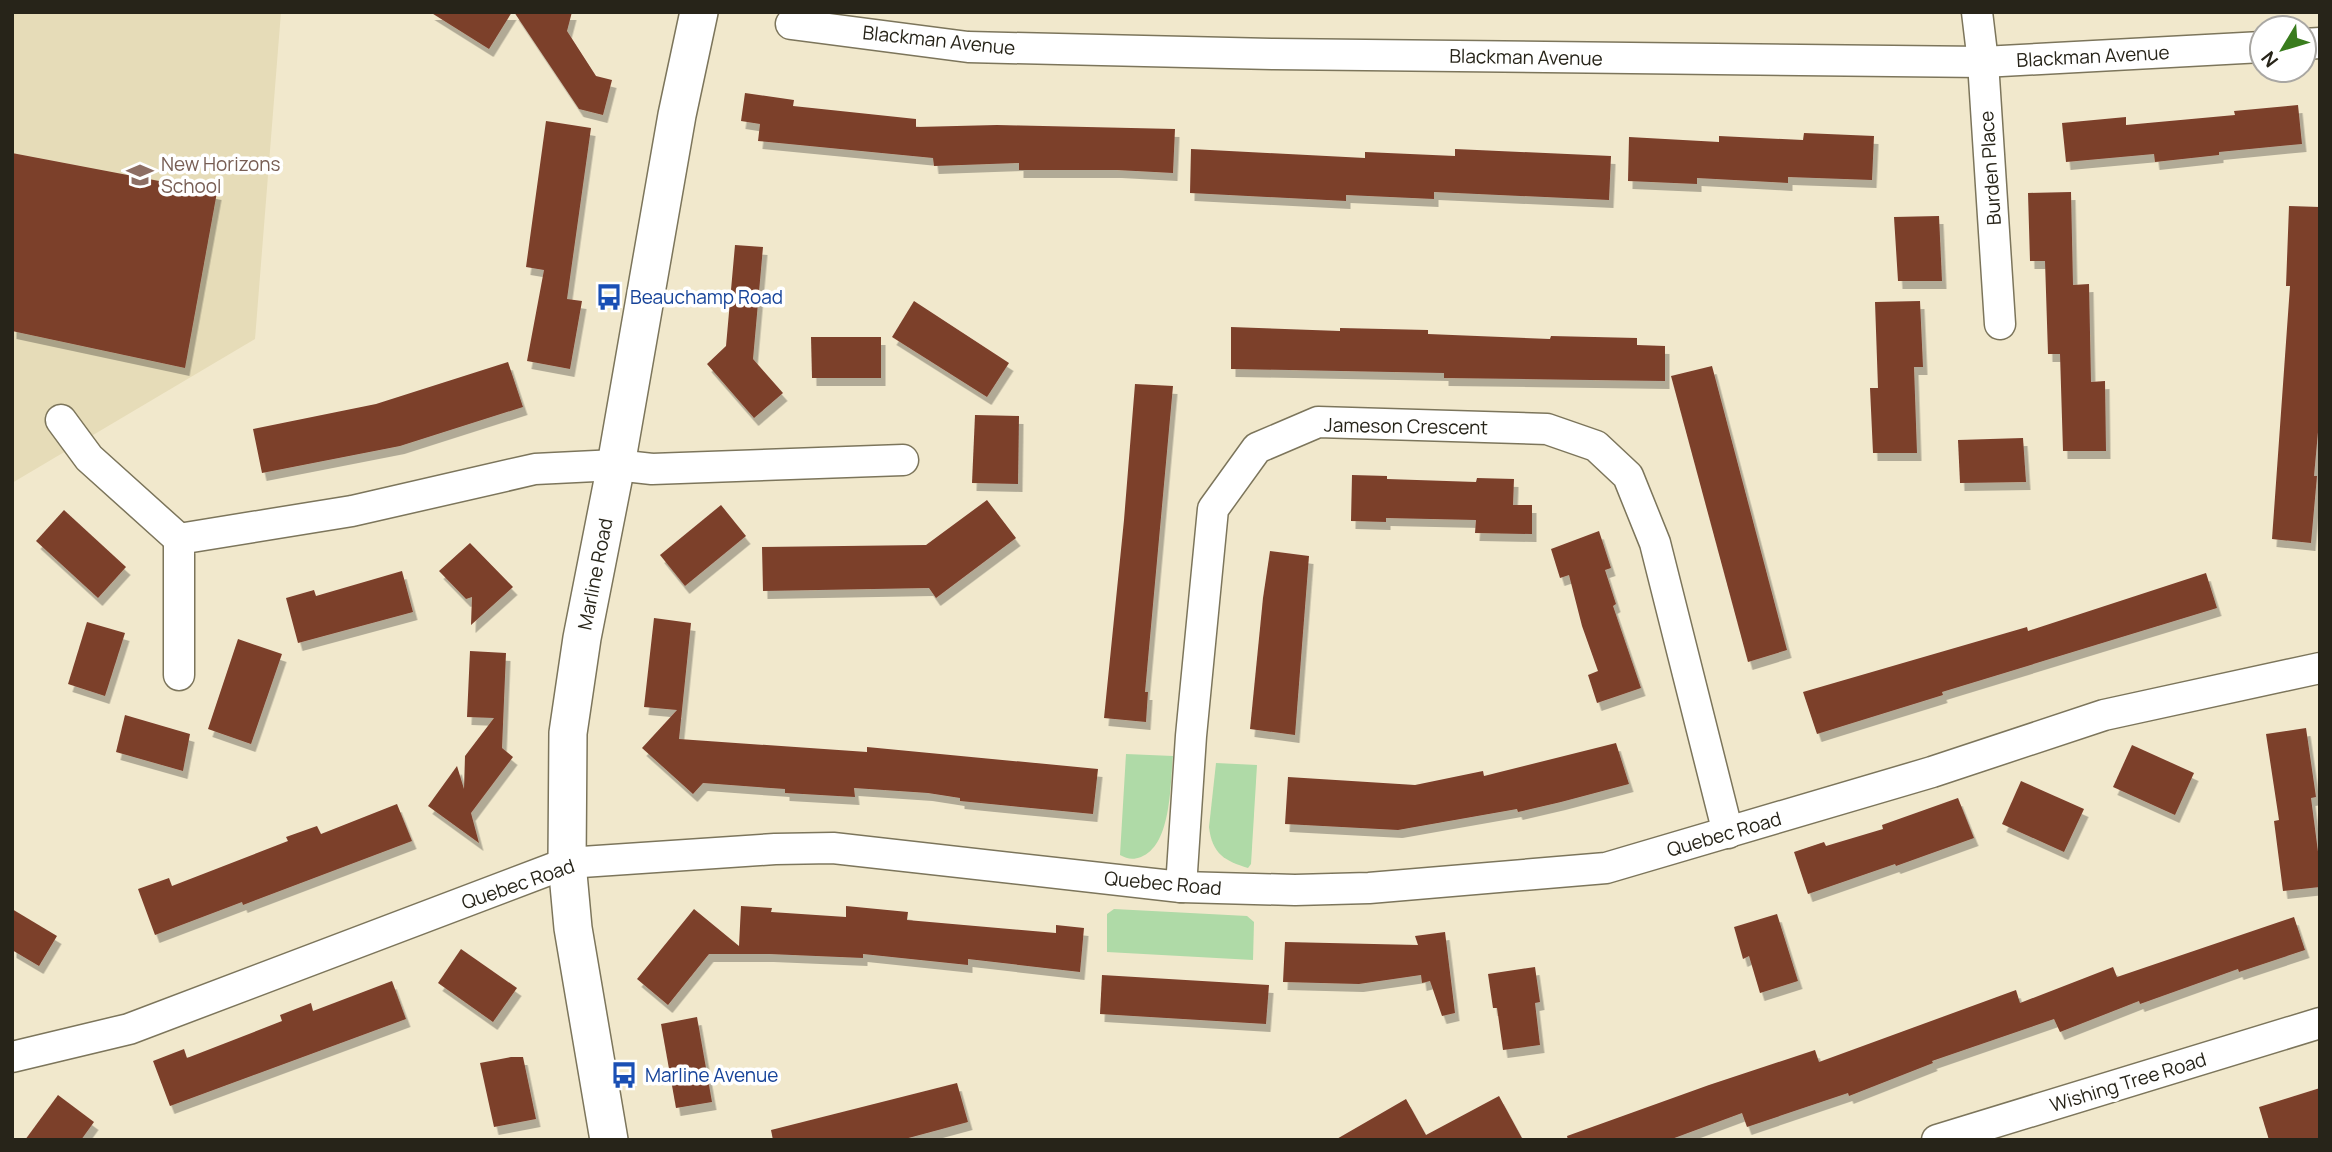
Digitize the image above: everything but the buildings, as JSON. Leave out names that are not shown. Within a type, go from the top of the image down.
[{"type":"street","name":"Marline Road","points":[[609,1140],[581,986],[567,863],[568,733],[582,638],[616,465],[677,115],[699,12]]},
{"type":"street","name":"Burden Place","points":[[1976,12],[1983,62],[2000,324]]},
{"type":"street","name":"Blackman Avenue","points":[[791,24],[968,47],[1261,54],[1983,62],[2248,48]]},
{"type":"street","points":[[61,420],[89,458],[180,539],[179,675]]},
{"type":"street","name":"Jameson Crescent","points":[[1181,887],[1191,736],[1213,509],[1257,448],[1318,422],[1547,429],[1596,446],[1628,476],[1655,544],[1728,833]]},
{"type":"street","points":[[180,539],[352,511],[535,469],[616,465],[652,469],[902,460]]},
{"type":"street","name":"Quebec Road","points":[[12,1057],[129,1029],[567,863],[775,849],[833,848],[1181,887],[1295,890],[1368,888],[1606,868],[1932,772],[2104,715],[2320,667]]},
{"type":"street","name":"Wishing Tree Road","points":[[1937,1140],[2320,1023]]},
{"type":"shaded area","name":"New Horizons School","points":[[12,12],[281,12],[255,339],[12,483]]},
{"type":"green space","points":[[1126,754],[1173,756],[1168,812],[1159,840],[1151,850],[1133,859],[1120,855]]},
{"type":"green space","points":[[1216,763],[1257,765],[1251,864],[1248,868],[1226,859],[1213,844],[1209,827]]},
{"type":"green space","points":[[1114,909],[1247,916],[1254,922],[1253,960],[1107,952],[1107,914]]},
{"type":"place","name":"New Horizons School","points":[[140,175]]},
{"type":"place","name":"Beauchamp Road","points":[[609,297]]},
{"type":"place","name":"Marline Avenue","points":[[624,1075]]}]
